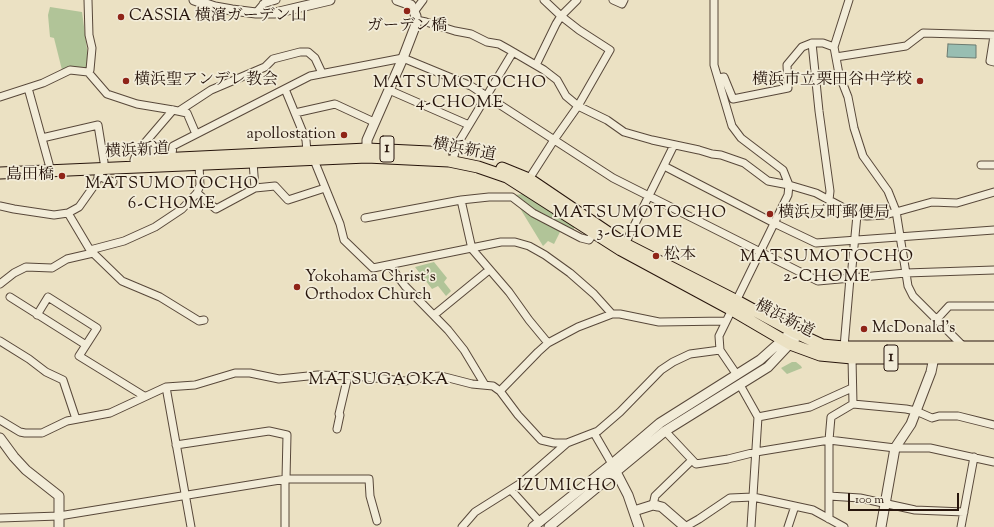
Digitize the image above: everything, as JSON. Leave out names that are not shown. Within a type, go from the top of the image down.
[{"type":"highway","name":"横浜新道","points":[[0,173],[101,169],[171,162],[367,153],[429,152],[454,156],[499,167],[529,179],[625,244],[734,305],[786,342],[820,356],[852,358],[994,358]]},
{"type":"highway","name":"横浜新道","points":[[367,153],[442,160],[478,167],[507,177],[621,250],[734,305],[822,345],[844,347],[994,347]]},
{"type":"highway","name":"横浜新道","points":[[0,167],[49,164],[101,169],[134,160],[199,165],[253,162],[310,156]]},
{"type":"street","points":[[88,0],[89,35],[92,48],[90,70],[88,72]]},
{"type":"street","points":[[194,0],[215,7],[256,13],[275,13],[330,0]]},
{"type":"street","points":[[256,13],[265,2],[276,0]]},
{"type":"street","points":[[367,153],[366,140],[403,58],[416,24],[411,5],[397,0]]},
{"type":"street","points":[[414,14],[418,0]]},
{"type":"street","points":[[414,14],[423,0]]},
{"type":"street","points":[[529,179],[578,106],[610,50],[579,30],[544,0]]},
{"type":"street","points":[[536,65],[561,16],[577,0]]},
{"type":"street","points":[[613,0],[622,4],[624,0]]},
{"type":"street","points":[[714,0],[714,65],[732,126],[741,138],[783,170],[790,185],[788,194],[719,336],[720,350],[737,375]]},
{"type":"street","points":[[849,0],[834,47],[839,74],[848,97],[854,128],[863,156],[888,191],[896,211],[908,286],[913,296],[964,347]]},
{"type":"street","points":[[414,14],[426,22],[455,31],[471,34],[487,42],[499,44],[536,65],[557,80],[566,96],[578,106],[607,120],[624,132],[652,140],[721,155],[744,163],[768,181],[790,185],[816,193],[857,215],[885,215],[932,202],[957,202],[994,192]]},
{"type":"street","points":[[836,57],[906,46],[923,33],[994,35],[990,62],[994,62]]},
{"type":"street","points":[[718,78],[724,77],[733,99],[788,88],[787,65],[802,47],[812,43],[823,43],[834,47]]},
{"type":"street","points":[[812,43],[819,111],[830,191],[829,200]]},
{"type":"street","points":[[134,160],[137,152],[176,110],[211,90],[265,67],[274,59],[308,52],[315,58],[322,73]]},
{"type":"street","points":[[454,156],[457,145],[513,52]]},
{"type":"street","points":[[171,162],[173,146],[310,76],[403,58],[471,86],[613,178],[818,281],[906,273],[994,270]]},
{"type":"street","points":[[0,97],[43,83],[70,70],[88,72],[107,94],[137,104],[187,113],[196,134]]},
{"type":"street","points":[[28,88],[49,164]]},
{"type":"street","points":[[285,89],[306,140],[310,156],[340,224],[344,240],[373,268],[390,266],[435,255],[501,242],[515,242],[530,246],[570,273],[594,294],[612,314]]},
{"type":"street","points":[[389,90],[469,125]]},
{"type":"street","points":[[295,113],[335,104],[374,122]]},
{"type":"street","points":[[0,206],[14,210],[54,214],[68,213],[79,207],[96,183],[101,169],[98,125],[42,138]]},
{"type":"street","points":[[625,244],[674,144]]},
{"type":"street","points":[[253,162],[256,188]]},
{"type":"street","points":[[0,284],[14,273],[26,267],[52,268],[67,259],[124,242],[155,227],[182,209],[197,192],[200,185],[199,165]]},
{"type":"street","points":[[981,165],[994,165]]},
{"type":"street","points":[[664,166],[816,243],[994,230]]},
{"type":"street","points":[[101,169],[113,182]]},
{"type":"street","points":[[197,192],[216,209],[256,188],[275,186],[288,200],[325,188]]},
{"type":"street","points":[[365,218],[461,200],[489,197],[512,197],[533,213],[581,238],[589,240],[594,233]]},
{"type":"street","points":[[461,200],[472,248],[509,292],[548,343]]},
{"type":"street","points":[[68,213],[91,252],[122,281],[160,297],[199,321],[204,320]]},
{"type":"street","points":[[844,347],[857,215]]},
{"type":"street","points":[[390,266],[406,286],[434,315],[464,350],[485,385]]},
{"type":"street","points":[[434,315],[489,270]]},
{"type":"street","points":[[10,297],[86,345]]},
{"type":"street","points":[[37,315],[48,297],[97,328],[80,356],[144,396]]},
{"type":"street","points":[[937,319],[949,306],[994,306]]},
{"type":"street","points":[[500,391],[548,343],[578,327],[612,314],[620,314],[659,322],[726,322]]},
{"type":"street","points":[[510,490],[537,524],[665,431],[768,367],[786,342],[795,333]]},
{"type":"street","points":[[0,341],[29,359],[46,372],[63,380],[76,419]]},
{"type":"street","points":[[548,527],[614,468],[660,423],[737,375],[786,342]]},
{"type":"street","points":[[0,420],[20,432],[42,433],[67,421],[110,413],[166,387],[195,385],[235,373],[250,373],[279,379],[318,374],[405,381],[441,376],[472,384],[493,386],[500,391],[518,415],[541,440],[554,443],[567,443],[594,433],[620,412],[661,370],[673,362],[690,354],[720,350]]},
{"type":"street","points":[[881,527],[895,448],[911,424],[931,372],[934,357]]},
{"type":"street","points":[[852,358],[853,404]]},
{"type":"street","points":[[337,429],[348,376]]},
{"type":"street","points":[[740,385],[758,417],[751,527]]},
{"type":"street","points":[[166,387],[191,527]]},
{"type":"street","points":[[758,417],[810,407],[852,388]]},
{"type":"street","points":[[829,519],[829,440],[831,417],[853,404],[906,408],[932,418],[939,416],[958,416],[994,425]]},
{"type":"street","points":[[176,445],[268,430],[287,435],[285,527]]},
{"type":"street","points":[[665,431],[691,461],[696,464],[829,440],[895,448],[930,448],[994,462]]},
{"type":"street","points":[[594,433],[628,495],[639,527]]},
{"type":"street","points":[[0,438],[26,470],[59,496],[59,527]]},
{"type":"street","points":[[462,527],[475,512],[521,483],[567,443]]},
{"type":"street","points":[[961,527],[974,458]]},
{"type":"street","points":[[653,505],[655,496],[691,461]]},
{"type":"street","points":[[0,518],[59,516],[286,479],[369,479],[370,496],[377,520]]},
{"type":"street","points":[[829,496],[860,498],[915,510],[964,512]]},
{"type":"street","points":[[634,511],[653,505],[662,507],[685,527],[700,519],[730,498],[753,497],[813,510],[844,527]]},
{"type":"street","points":[[788,527],[795,506]]},
{"type":"green space","points":[[50,7],[82,12],[87,49],[87,68],[62,70],[54,38],[50,37],[48,15]]},
{"type":"green space","points":[[523,194],[531,196],[575,225],[573,231],[563,226],[554,244],[548,241],[543,246],[521,210],[515,195]]},
{"type":"green space","points":[[434,262],[447,278],[444,282],[451,291],[446,296],[438,286],[432,289],[415,267]]},
{"type":"green space","points":[[792,362],[796,362],[802,368],[787,374],[781,368]]},
{"type":"water","points":[[948,44],[976,45],[976,58],[947,57]]},
{"type":"place","name":"ガーデン橋","points":[[407,11]]},
{"type":"place","name":"CASSIA 横濱ガーデン山","points":[[121,17]]},
{"type":"place","name":"横浜聖アンデレ教会","points":[[126,81]]},
{"type":"place","name":"横浜市立栗田谷中学校","points":[[920,81]]},
{"type":"place","name":"apollostation","points":[[344,135]]},
{"type":"place","name":"島田橋","points":[[62,176]]},
{"type":"place","name":"横浜反町郵便局","points":[[770,214]]},
{"type":"place","name":"松本","points":[[656,256]]},
{"type":"place","name":"Yokohama Christ's Orthodox Church","points":[[297,287]]},
{"type":"place","name":"McDonald's","points":[[864,329]]},
{"type":"district","name":"MATSUMOTOCHO 4-CHOME","points":[[460,94]]},
{"type":"district","name":"MATSUMOTOCHO 6-CHOME","points":[[172,195]]},
{"type":"district","name":"MATSUMOTOCHO 3-CHOME","points":[[640,224]]},
{"type":"district","name":"MATSUMOTOCHO 2-CHOME","points":[[827,268]]},
{"type":"district","name":"MATSUGAOKA","points":[[379,381]]},
{"type":"district","name":"IZUMICHO","points":[[567,487]]}]
